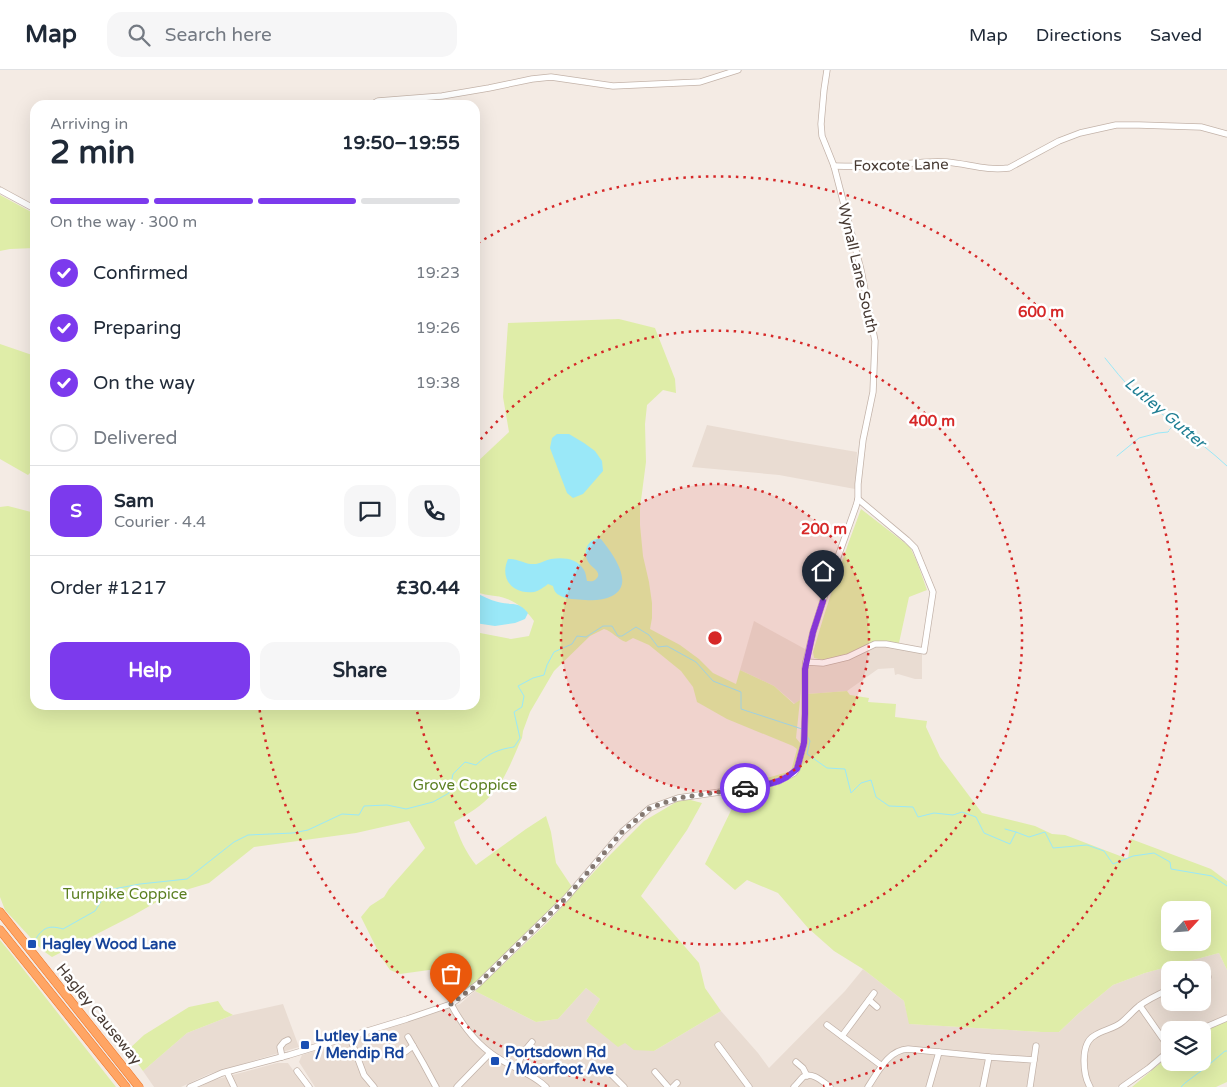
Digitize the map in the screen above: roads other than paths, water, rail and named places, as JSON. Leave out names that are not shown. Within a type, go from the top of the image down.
[{"type":"highway","name":"Hagley Causeway","points":[[0,912],[139,1087]]},
{"type":"highway","name":"Hagley Causeway","points":[[0,930],[126,1087]]},
{"type":"street","points":[[399,100],[470,92],[532,78],[551,77],[613,86],[700,82],[738,70]]},
{"type":"street","name":"Wynall Lane South","points":[[190,1087],[226,1072],[282,1057],[451,1004],[478,984],[566,898],[622,832],[650,808],[678,798],[762,786],[779,781],[794,773],[797,769],[804,743],[806,662],[813,632],[858,498],[862,440],[874,392],[875,340],[861,270],[834,166],[822,136],[821,124],[827,70]]},
{"type":"street","name":"Foxcote Lane","points":[[834,166],[881,166],[947,162],[983,168],[1009,168],[1059,141],[1116,125],[1201,126],[1227,134]]},
{"type":"street","points":[[0,190],[30,206]]},
{"type":"street","points":[[806,662],[823,663],[848,657],[875,644],[886,644],[924,651],[933,592],[915,548],[858,498]]},
{"type":"street","points":[[842,1036],[874,993]]},
{"type":"street","points":[[1090,1087],[1084,1066],[1088,1042],[1092,1036],[1122,1022],[1140,1006],[1161,993]]},
{"type":"street","points":[[869,1000],[877,1007]]},
{"type":"street","points":[[451,1004],[463,1025],[490,1053],[537,1078],[546,1087]]},
{"type":"street","points":[[1140,1006],[1161,1036]]},
{"type":"street","points":[[1211,1025],[1227,1018]]},
{"type":"street","points":[[827,1025],[882,1066]]},
{"type":"street","points":[[408,1037],[436,1087]]},
{"type":"street","points":[[282,1057],[280,1047],[288,1040]]},
{"type":"street","points":[[517,1068],[522,1054],[532,1042]]},
{"type":"street","points":[[352,1043],[364,1075],[374,1087]]},
{"type":"street","points":[[522,1043],[527,1047]]},
{"type":"street","points":[[718,1045],[749,1087]]},
{"type":"street","points":[[405,1052],[413,1046]]},
{"type":"street","points":[[1030,1087],[1036,1046]]},
{"type":"street","points":[[868,1087],[882,1066],[895,1052],[902,1049],[1034,1060]]},
{"type":"street","points":[[929,1087],[939,1052]]},
{"type":"street","points":[[457,1087],[490,1053]]},
{"type":"street","points":[[983,1087],[988,1057]]},
{"type":"street","points":[[1122,1087],[1161,1057]]},
{"type":"street","points":[[796,1062],[807,1076]]},
{"type":"street","points":[[297,1071],[309,1087]]},
{"type":"street","points":[[226,1072],[234,1087]]},
{"type":"street","points":[[609,1072],[624,1087]]},
{"type":"street","points":[[655,1072],[668,1087]]},
{"type":"street","points":[[794,1087],[804,1077],[810,1075],[815,1076],[830,1087]]},
{"type":"water","points":[[557,434],[569,434],[584,443],[595,451],[602,461],[603,471],[583,494],[573,498],[567,493],[550,448],[552,438]]},
{"type":"water","points":[[596,539],[601,539],[620,568],[622,584],[619,591],[612,596],[595,600],[568,599],[558,594],[553,586],[548,584],[536,591],[526,592],[514,588],[507,579],[505,573],[508,559],[536,564],[560,558],[578,563],[585,571],[587,581],[594,581],[598,573],[587,560],[586,549],[589,543]]},
{"type":"water","points":[[480,595],[495,601],[521,606],[528,613],[525,619],[515,623],[495,626],[480,624]]},
{"type":"waterway","name":"Lutley Gutter","points":[[1105,358],[1133,390],[1227,466]]},
{"type":"waterway","points":[[1169,430],[1174,425]]},
{"type":"waterway","points":[[1117,456],[1139,438],[1169,431]]},
{"type":"waterway","points":[[35,940],[47,928],[63,929],[95,911],[108,890],[140,884],[187,879],[234,842],[248,835],[293,833],[308,830],[342,814],[359,815],[364,806],[387,805],[406,809],[433,802],[449,793],[453,774],[465,762],[476,765],[493,753],[514,747],[520,738],[514,712],[522,707],[524,696],[518,686],[533,678],[544,675],[554,652],[572,644],[577,636],[586,637],[603,626],[612,626],[618,636],[622,636],[636,627],[649,635],[658,647],[667,646],[696,662],[713,681],[741,692],[741,709],[802,729]]},
{"type":"waterway","points":[[807,736],[810,741],[807,754],[827,768],[845,769],[851,793],[861,783],[871,780],[876,797],[889,806],[913,807],[918,817],[934,813],[953,815],[962,812],[976,817],[984,833],[1010,844],[1016,832],[1029,837],[1045,832],[1053,848],[1087,845],[1104,851],[1113,864],[1133,856],[1154,853],[1170,862],[1171,869],[1212,876],[1227,886]]},
{"type":"waterway","points":[[1005,829],[1016,832]]},
{"type":"waterway","points":[[1181,1087],[1227,1051]]},
{"type":"place","name":"Hagley Wood Lane","points":[[32,944]]},
{"type":"place","name":"Lutley Lane / Mendip Rd","points":[[305,1045]]},
{"type":"place","name":"Portsdown Rd / Moorfoot Ave","points":[[495,1061]]},
{"type":"park label","name":"Grove Coppice","points":[[465,785]]},
{"type":"park label","name":"Turnpike Coppice","points":[[125,894]]}]
